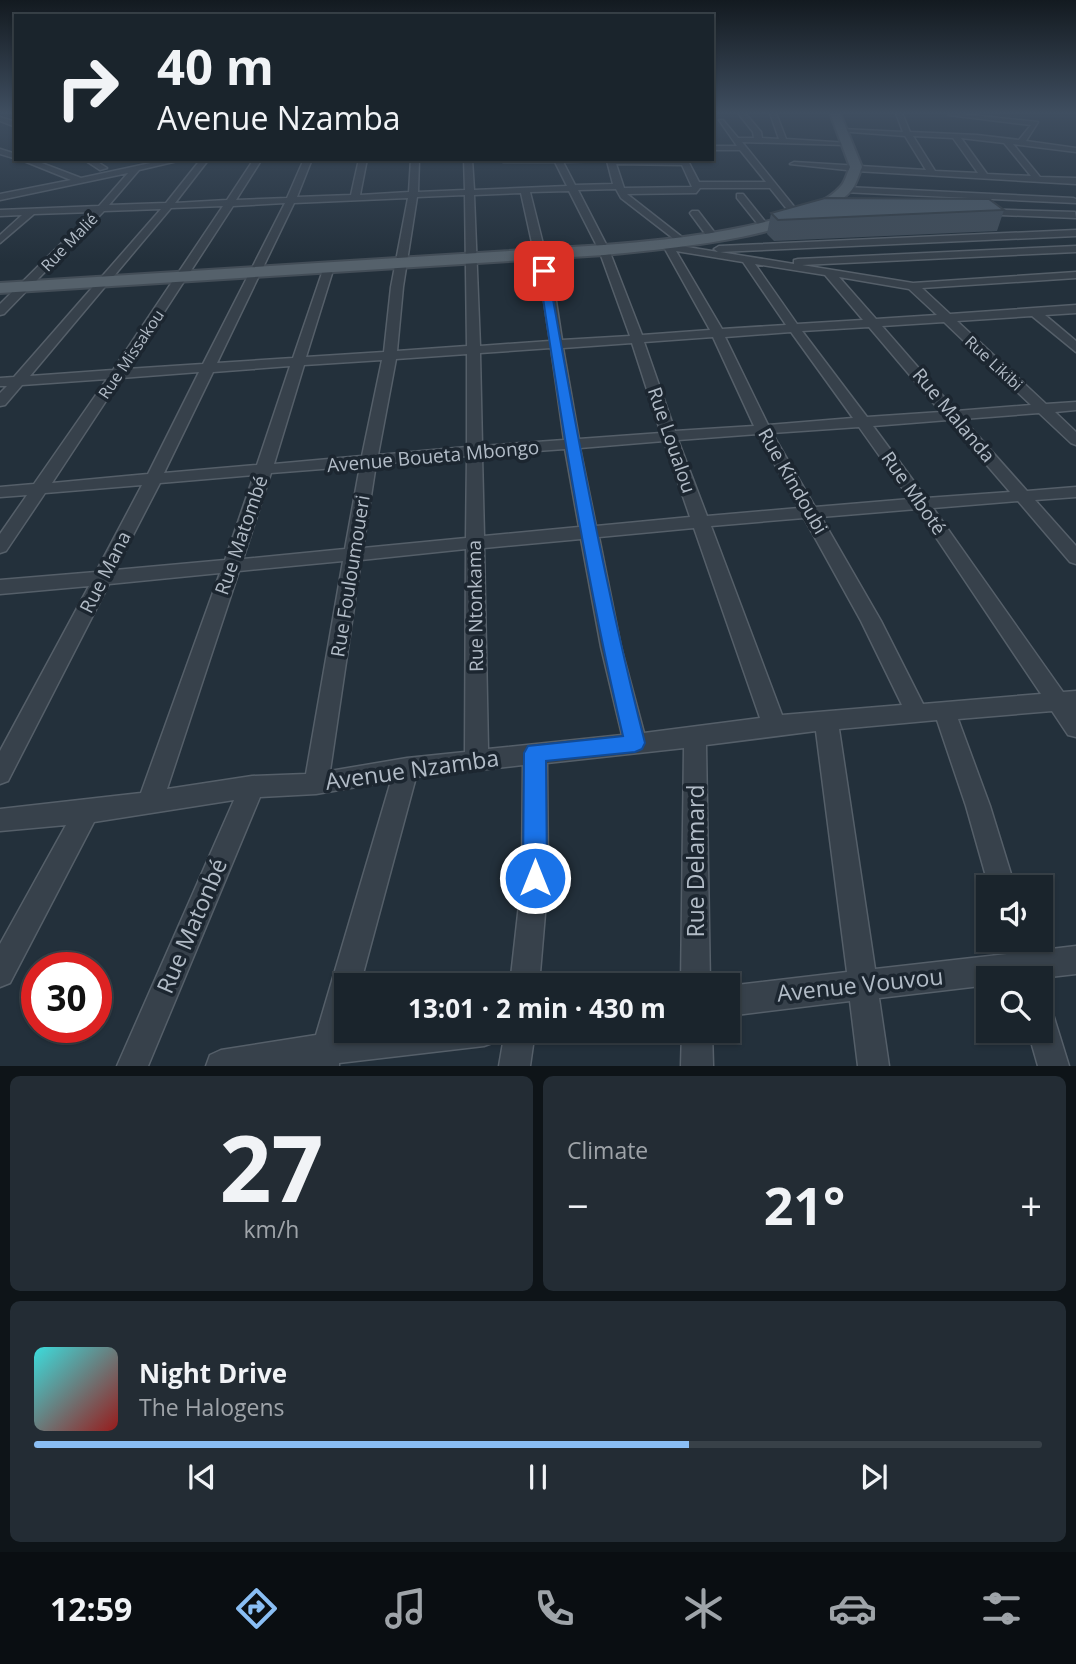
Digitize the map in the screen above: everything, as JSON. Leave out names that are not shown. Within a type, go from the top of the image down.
[{"type":"main road","points":[[0,288],[674,247],[802,215],[846,190],[856,168],[854,163]]},
{"type":"street","points":[[33,163],[80,180]]},
{"type":"street","points":[[93,163],[103,168]]},
{"type":"street","points":[[0,197],[165,163]]},
{"type":"street","points":[[0,402],[202,163]]},
{"type":"street","name":"Rue Missakou","points":[[0,547],[232,203],[256,163]]},
{"type":"street","name":"Rue Mana","points":[[0,774],[153,480],[291,200],[306,163]]},
{"type":"street","points":[[355,197],[362,163]]},
{"type":"street","name":"Rue Fouloumoueri","points":[[316,784],[353,556],[390,355],[415,163]]},
{"type":"street","name":"Rue Ntonkama","points":[[468,163],[472,258],[477,760]]},
{"type":"street","name":"Rue Loualou","points":[[559,163],[604,250],[638,337],[670,438],[774,725]]},
{"type":"street","points":[[612,163],[618,186],[674,247],[913,286],[1076,275]]},
{"type":"street","points":[[0,213],[471,192],[501,187],[525,189],[618,186],[697,190],[684,163]]},
{"type":"street","points":[[756,163],[771,186],[802,215],[832,213]]},
{"type":"street","points":[[926,163],[932,173]]},
{"type":"street","points":[[974,163],[984,176]]},
{"type":"street","points":[[1025,163],[1038,179]]},
{"type":"street","points":[[794,164],[1076,181]]},
{"type":"street","name":"Rue Malié","points":[[0,311],[102,208],[136,169]]},
{"type":"street","points":[[750,174],[763,173]]},
{"type":"street","points":[[693,180],[702,174]]},
{"type":"street","points":[[693,180],[771,186]]},
{"type":"street","points":[[0,185],[22,193]]},
{"type":"street","points":[[525,189],[548,288],[572,445],[611,647],[635,743]]},
{"type":"street","points":[[846,190],[1075,199],[1075,216],[967,212]]},
{"type":"street","points":[[740,197],[764,226]]},
{"type":"street","points":[[0,240],[32,211]]},
{"type":"street","points":[[979,212],[988,220]]},
{"type":"street","points":[[695,213],[713,237]]},
{"type":"street","points":[[998,228],[1008,236]]},
{"type":"street","points":[[674,247],[1076,233]]},
{"type":"street","name":"Rue Kindoubi","points":[[674,247],[763,430],[811,511],[917,714]]},
{"type":"street","points":[[767,264],[1076,249]]},
{"type":"street","name":"Rue Mboté","points":[[748,261],[831,382],[1068,701],[1076,728]]},
{"type":"street","name":"Rue Matombé","points":[[150,803],[264,469],[281,408],[329,267]]},
{"type":"street","name":"Rue Malanda","points":[[830,274],[1076,558]]},
{"type":"street","name":"Rue Likibi","points":[[913,286],[1076,440]]},
{"type":"street","points":[[0,382],[1076,309]]},
{"type":"street","points":[[1035,312],[1076,348]]},
{"type":"street","name":"Avenue Boueta Mbongo","points":[[0,492],[370,460],[1076,406]]},
{"type":"street","points":[[0,587],[229,568],[811,511],[1076,492]]},
{"type":"street","name":"Avenue Nzamba","points":[[0,820],[86,812],[252,787],[316,784],[407,768],[695,737],[826,719],[944,713],[1068,701]]},
{"type":"street","points":[[944,713],[978,806],[998,875]]},
{"type":"street","points":[[826,719],[874,1066]]},
{"type":"street","name":"Rue Delamard","points":[[695,737],[696,973]]},
{"type":"street","points":[[525,973],[535,878],[535,753]]},
{"type":"street","points":[[326,1057],[407,768]]},
{"type":"street","name":"Rue Matonbé","points":[[132,1066],[252,787]]},
{"type":"street","points":[[0,973],[86,812]]},
{"type":"street","name":"Avenue Vouvou","points":[[740,999],[1023,962],[1076,960]]},
{"type":"street","points":[[220,1066],[326,1057],[411,1043]]},
{"type":"street","points":[[514,1066],[518,1043]]},
{"type":"street","points":[[697,1043],[697,1066]]},
{"type":"street","points":[[1047,1043],[1054,1066]]},
{"type":"building","points":[[825,198],[989,199],[1004,210],[778,220],[771,213]]},
{"type":"route","points":[[535,878],[535,753],[635,743],[611,647],[572,445],[544,271]]}]
